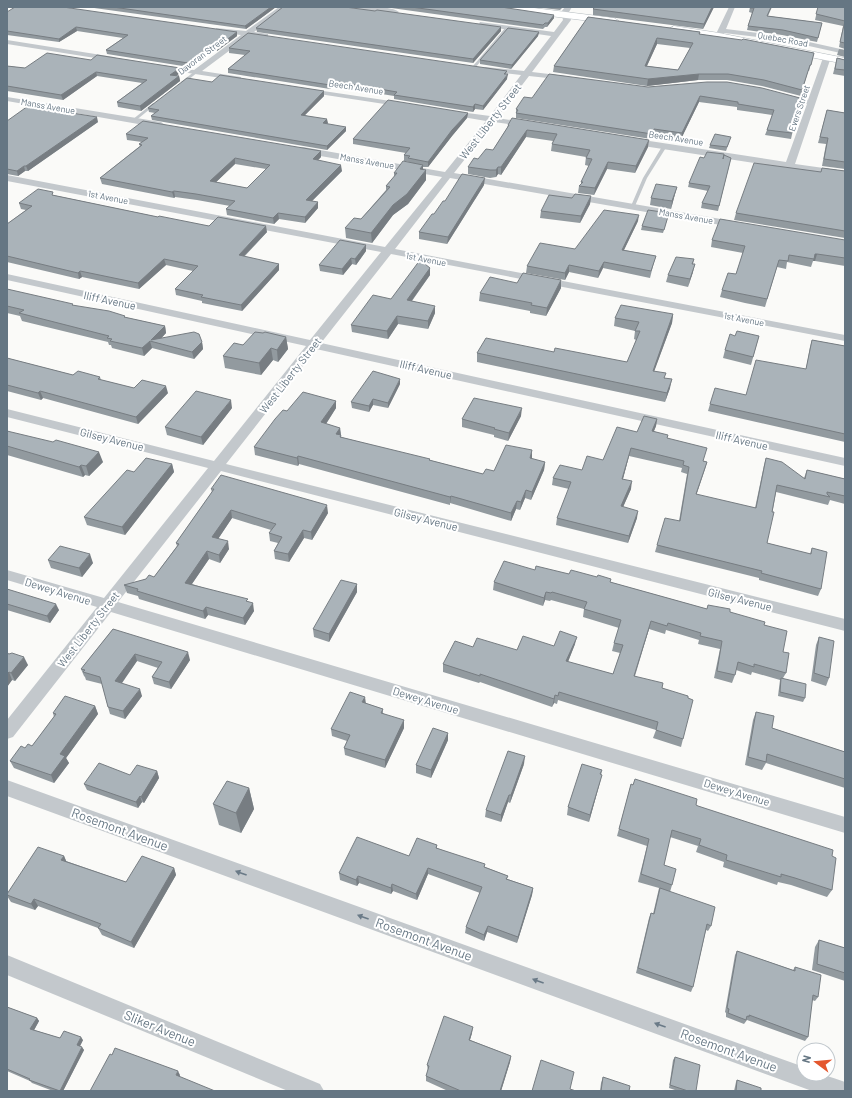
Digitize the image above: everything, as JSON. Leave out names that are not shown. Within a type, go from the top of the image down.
[{"type":"street","name":"Davoran Street","points":[[196,72],[283,7]]},
{"type":"street","points":[[355,7],[401,13]]},
{"type":"street","points":[[502,7],[568,11],[621,22]]},
{"type":"street","points":[[720,34],[732,7]]},
{"type":"street","name":"West Liberty Street","points":[[7,732],[492,119],[567,20],[568,11]]},
{"type":"street","points":[[477,24],[556,34]]},
{"type":"street","points":[[208,28],[270,37]]},
{"type":"street","name":"Quebec Road","points":[[667,28],[720,34],[782,38],[845,52]]},
{"type":"street","name":"Quebec Road","points":[[720,34],[845,61]]},
{"type":"street","points":[[7,42],[125,61]]},
{"type":"street","name":"Evers Street","points":[[790,165],[827,57]]},
{"type":"street","points":[[156,66],[250,81]]},
{"type":"street","points":[[470,66],[527,74],[534,73],[572,78]]},
{"type":"street","name":"Beech Avenue","points":[[297,88],[414,107]]},
{"type":"street","points":[[771,93],[812,103]]},
{"type":"street","name":"Manss Avenue","points":[[7,99],[173,128]]},
{"type":"street","points":[[438,110],[539,126]]},
{"type":"street","name":"Beech Avenue","points":[[618,139],[845,174]]},
{"type":"street","name":"Manss Avenue","points":[[291,148],[751,227]]},
{"type":"street","name":"1st Avenue","points":[[7,178],[845,338]]},
{"type":"street","name":"Iliff Avenue","points":[[7,277],[845,462]]},
{"type":"street","name":"Gilsey Avenue","points":[[7,413],[845,625]]},
{"type":"street","name":"Dewey Avenue","points":[[7,575],[845,825]]},
{"type":"street","name":"Rosemont Avenue","points":[[7,788],[842,1091]]},
{"type":"street","name":"Sliker Avenue","points":[[7,965],[313,1091]]},
{"type":"lane","points":[[470,66],[507,28]]},
{"type":"lane","name":"Davoran Street","points":[[177,87],[196,72]]},
{"type":"lane","points":[[134,121],[158,101]]},
{"type":"lane","points":[[633,206],[645,178],[665,146]]},
{"type":"building","points":[[15,7],[63,7],[237,32],[217,47],[210,46],[188,63],[106,50],[128,35],[76,27],[59,39],[7,31],[7,12]]},
{"type":"building","points":[[113,7],[271,7],[245,26]]},
{"type":"building","points":[[283,7],[345,7],[501,27],[473,59],[256,28]]},
{"type":"building","points":[[411,7],[501,7],[554,15],[548,23],[543,25]]},
{"type":"building","points":[[595,7],[712,7],[704,24],[593,9]]},
{"type":"building","points":[[750,7],[771,7],[767,16],[822,23],[818,38],[783,30],[748,26],[754,8]]},
{"type":"building","points":[[818,7],[845,7],[845,21],[816,14]]},
{"type":"building","points":[[588,17],[700,32],[699,34],[743,39],[814,53],[802,90],[764,80],[728,74],[699,74],[648,79],[554,66]],"holes":[[[657,38],[693,43],[678,70],[645,66]]]},
{"type":"building","points":[[845,21],[845,43],[840,42]]},
{"type":"building","points":[[508,28],[539,32],[512,65],[480,60]]},
{"type":"building","points":[[248,33],[507,71],[504,74],[508,74],[483,106],[475,104],[473,107],[394,95],[397,92],[333,81],[330,85],[228,69],[250,51],[229,48]]},
{"type":"building","points":[[47,53],[91,60],[97,55],[180,68],[170,75],[179,76],[140,106],[117,102],[147,80],[96,72],[61,95],[7,86],[7,66],[25,68]]},
{"type":"building","points":[[837,58],[845,60],[845,70],[835,69]]},
{"type":"building","points":[[549,74],[648,87],[707,82],[727,82],[762,88],[800,98],[792,133],[767,130],[774,110],[700,96],[682,133],[654,129],[652,134],[516,113],[518,110],[516,109],[524,97],[532,98]]},
{"type":"building","points":[[220,75],[324,91],[301,115],[327,119],[323,123],[346,127],[327,146],[151,116],[159,110],[148,108],[187,78],[212,82]]},
{"type":"building","points":[[388,100],[468,113],[452,130],[428,162],[408,158],[410,156],[404,155],[410,148],[353,139]]},
{"type":"building","points":[[28,106],[97,117],[26,166],[17,171],[7,169],[7,121]]},
{"type":"building","points":[[827,110],[845,113],[845,162],[824,159],[828,138],[820,137]]},
{"type":"building","points":[[512,118],[649,140],[636,166],[608,162],[595,188],[579,186],[583,182],[581,182],[592,159],[586,158],[590,150],[552,144],[557,134],[527,130],[501,167],[498,167],[496,170],[490,170],[468,167],[474,158],[478,159],[486,149],[493,150]]},
{"type":"building","points":[[143,121],[321,151],[313,159],[341,165],[306,200],[318,202],[305,217],[278,213],[273,218],[226,209],[235,201],[196,194],[172,192],[100,178],[142,145],[139,144],[148,138],[126,134]],"holes":[[[235,158],[270,165],[247,188],[210,181]]]},
{"type":"building","points":[[715,134],[731,137],[727,147],[710,145]]},
{"type":"building","points":[[707,152],[724,154],[723,159],[724,155],[731,158],[719,206],[702,203],[710,186],[689,183],[700,157],[704,158]]},
{"type":"building","points":[[403,161],[423,165],[420,169],[426,170],[407,194],[393,205],[371,233],[345,228],[354,218],[361,219],[390,187],[386,186],[397,173],[394,173]]},
{"type":"building","points":[[754,163],[821,172],[822,168],[845,171],[845,231],[736,213]]},
{"type":"building","points":[[462,174],[485,178],[448,237],[419,232],[432,214],[434,214],[443,201],[445,201]]},
{"type":"building","points":[[656,184],[677,187],[672,201],[651,198]]},
{"type":"building","points":[[38,189],[53,192],[52,195],[209,226],[218,217],[266,226],[239,255],[279,264],[241,305],[201,297],[203,295],[175,289],[198,266],[164,259],[138,283],[80,271],[78,273],[7,256],[7,224],[32,206],[19,203]]},
{"type":"building","points":[[575,194],[591,196],[581,216],[541,211],[549,195],[572,198]]},
{"type":"building","points":[[604,210],[639,215],[622,250],[656,256],[651,271],[604,262],[599,271],[569,265],[565,273],[527,266],[540,243],[575,249]]},
{"type":"building","points":[[648,210],[669,213],[664,230],[642,226]]},
{"type":"building","points":[[720,219],[845,240],[845,258],[815,254],[814,259],[789,255],[788,261],[779,260],[767,299],[722,290],[728,273],[736,274],[745,246],[712,240]]},
{"type":"building","points":[[340,240],[366,245],[355,259],[351,258],[342,269],[319,265]]},
{"type":"building","points":[[676,257],[694,259],[692,264],[695,264],[690,279],[668,275]]},
{"type":"building","points":[[420,260],[430,268],[407,300],[435,306],[428,321],[397,316],[387,331],[351,325],[373,295],[391,299]]},
{"type":"building","points":[[523,273],[561,280],[547,308],[531,305],[532,303],[480,293],[490,277],[517,283]]},
{"type":"building","points":[[7,289],[73,304],[72,305],[109,311],[125,316],[124,317],[165,326],[151,340],[194,332],[199,334],[202,342],[192,352],[150,341],[142,348],[110,341],[112,339],[107,338],[109,336],[19,313],[24,310],[7,306]]},
{"type":"building","points":[[621,305],[673,314],[653,371],[666,373],[664,378],[672,379],[667,393],[477,353],[486,338],[554,352],[555,348],[627,362],[640,331],[635,331],[639,322],[615,318]]},
{"type":"building","points":[[737,331],[759,336],[753,357],[725,350],[730,334],[735,336]]},
{"type":"building","points":[[255,332],[265,332],[286,337],[277,350],[271,348],[259,363],[223,356],[234,343],[243,345]]},
{"type":"building","points":[[812,340],[845,346],[845,434],[710,404],[715,388],[746,395],[756,360],[806,369]]},
{"type":"building","points":[[7,358],[73,375],[78,371],[100,377],[98,379],[134,388],[142,380],[166,386],[136,417],[40,391],[38,393],[7,385]]},
{"type":"building","points":[[373,371],[400,379],[388,403],[373,399],[369,406],[351,402]]},
{"type":"building","points":[[196,391],[231,400],[201,437],[165,427]]},
{"type":"building","points":[[303,392],[336,401],[321,422],[340,428],[336,434],[341,435],[340,437],[430,459],[429,460],[483,474],[486,469],[494,471],[506,445],[532,450],[530,458],[545,462],[532,492],[526,490],[521,502],[517,501],[511,513],[298,456],[297,458],[254,447],[283,410],[287,411]]},
{"type":"building","points":[[474,398],[522,408],[509,433],[462,419]]},
{"type":"building","points":[[644,416],[657,419],[652,431],[668,435],[667,438],[707,448],[703,461],[707,462],[696,494],[756,508],[766,458],[782,462],[805,479],[807,470],[845,479],[845,496],[827,492],[830,497],[777,485],[772,512],[774,512],[767,543],[811,554],[812,548],[827,552],[821,589],[761,573],[762,571],[657,545],[665,518],[680,521],[689,467],[683,465],[684,461],[631,448],[622,479],[632,481],[621,506],[638,511],[629,536],[557,518],[571,482],[553,478],[560,465],[582,470],[587,456],[603,460],[617,427],[637,432]]},
{"type":"building","points":[[7,431],[53,442],[56,440],[99,452],[86,466],[81,465],[79,467],[7,446]]},
{"type":"building","points":[[146,458],[172,464],[122,527],[84,517],[127,470],[134,472]]},
{"type":"building","points":[[221,475],[327,505],[311,532],[303,530],[288,554],[274,551],[282,537],[269,533],[276,524],[231,510],[212,537],[228,541],[219,555],[207,551],[185,583],[248,599],[246,601],[253,603],[243,618],[206,607],[203,611],[137,591],[138,589],[124,585],[146,579],[149,575],[154,577],[179,544],[176,543],[214,489],[211,489]]},
{"type":"building","points":[[60,546],[90,554],[79,568],[48,560]]},
{"type":"building","points":[[504,561],[535,570],[536,566],[569,574],[571,570],[597,577],[598,575],[611,579],[610,582],[707,609],[708,605],[730,609],[730,612],[765,622],[764,625],[787,631],[783,652],[789,653],[786,673],[754,664],[754,667],[738,662],[735,675],[717,671],[722,641],[700,636],[701,633],[668,623],[667,626],[651,621],[634,676],[663,683],[662,688],[688,696],[688,698],[693,700],[683,739],[656,730],[658,722],[559,692],[558,696],[555,695],[554,699],[480,674],[480,676],[443,664],[455,641],[473,647],[477,638],[517,650],[523,636],[554,646],[560,631],[577,637],[566,661],[613,674],[623,645],[614,643],[621,620],[584,609],[587,602],[552,592],[546,592],[544,598],[494,582]]},
{"type":"building","points":[[341,580],[357,584],[329,634],[313,629]]},
{"type":"building","points":[[7,589],[56,604],[47,616],[7,604]]},
{"type":"building","points":[[113,629],[188,652],[169,682],[152,677],[162,662],[135,654],[115,681],[140,689],[123,711],[108,707],[100,677],[83,672],[85,670],[81,669]]},
{"type":"building","points":[[819,637],[834,641],[829,678],[814,673]]},
{"type":"building","points":[[7,653],[24,657],[11,673],[9,672],[7,674]]},
{"type":"building","points":[[781,678],[806,684],[805,698],[780,692]]},
{"type":"building","points":[[350,692],[365,697],[362,702],[383,709],[381,713],[404,720],[385,760],[344,748],[350,735],[331,729]]},
{"type":"building","points":[[65,696],[95,706],[60,754],[65,756],[51,775],[10,761],[21,746],[25,748],[28,744],[32,746],[56,714],[53,713]]},
{"type":"building","points":[[756,712],[774,716],[772,728],[845,752],[845,779],[767,754],[766,762],[748,757]]},
{"type":"building","points":[[433,728],[448,733],[431,770],[416,765]]},
{"type":"building","points":[[508,751],[525,756],[511,795],[509,795],[501,815],[486,810]]},
{"type":"building","points":[[99,763],[130,775],[137,765],[157,771],[141,797],[140,796],[136,802],[84,784]]},
{"type":"building","points":[[582,764],[602,770],[600,774],[602,775],[590,815],[568,807]]},
{"type":"building","points":[[635,779],[697,799],[696,805],[698,806],[833,850],[832,856],[836,858],[832,890],[781,874],[781,877],[726,860],[727,855],[699,845],[701,839],[672,830],[664,865],[676,869],[672,885],[641,874],[649,839],[619,829],[631,784],[633,785]]},
{"type":"building","points":[[227,781],[249,788],[236,813],[213,804]]},
{"type":"building","points":[[357,837],[409,856],[417,838],[437,845],[436,848],[485,864],[484,867],[508,876],[506,879],[533,888],[518,937],[488,926],[484,935],[466,927],[482,887],[428,868],[416,894],[392,884],[391,888],[358,876],[356,880],[339,873]]},
{"type":"building","points":[[38,847],[64,856],[61,860],[126,882],[142,856],[174,868],[131,942],[98,928],[101,924],[34,899],[31,904],[7,895]]},
{"type":"building","points":[[660,888],[715,907],[711,926],[707,924],[693,987],[638,968],[651,913],[654,914]]},
{"type":"building","points":[[819,940],[845,948],[845,973],[817,964]]},
{"type":"building","points":[[737,951],[795,971],[795,967],[821,975],[818,997],[813,995],[808,1037],[749,1015],[749,1017],[747,1016],[746,1020],[728,1013],[729,1009],[727,1008]]},
{"type":"building","points":[[7,1007],[37,1018],[30,1029],[60,1038],[64,1031],[81,1037],[77,1045],[82,1047],[60,1091],[29,1080],[30,1079],[7,1069]]},
{"type":"building","points":[[444,1016],[473,1027],[469,1040],[511,1056],[500,1091],[461,1091],[426,1076],[429,1066],[427,1065]]},
{"type":"building","points":[[115,1048],[178,1071],[176,1075],[215,1091],[90,1091],[110,1054],[112,1055]]},
{"type":"building","points":[[675,1057],[700,1065],[696,1091],[688,1091],[670,1085]]},
{"type":"building","points":[[541,1060],[574,1072],[570,1089],[576,1091],[532,1091]]},
{"type":"building","points":[[603,1077],[630,1086],[629,1091],[601,1091]]},
{"type":"building","points":[[737,1080],[761,1088],[761,1091],[736,1091]]}]
